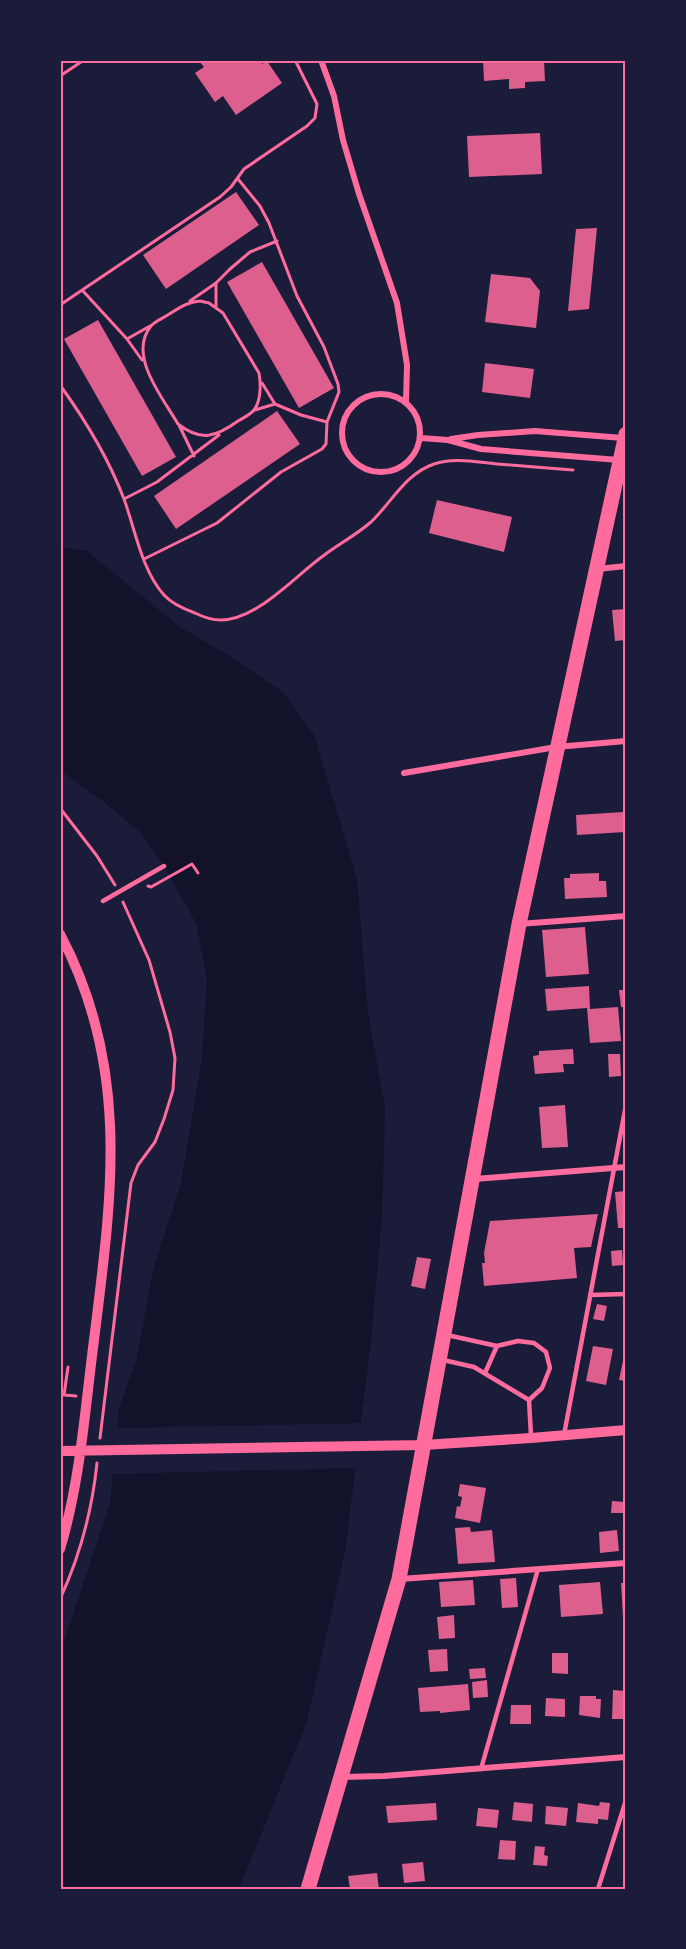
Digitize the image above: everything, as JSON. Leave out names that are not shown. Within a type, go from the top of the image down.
[{"type":"main road","points":[[308,1889],[399,1579],[519,924],[626,436]]},
{"type":"street","points":[[321,60],[334,96],[343,140],[359,194],[397,303],[407,365],[406,402]]},
{"type":"street","points":[[382,393],[406,402],[415,413],[420,425],[421,438],[417,451],[409,461],[396,470],[383,473],[360,466],[349,456],[343,443],[342,428],[347,413],[355,403],[368,396],[382,393]]},
{"type":"street","points":[[448,440],[535,430],[626,436]]},
{"type":"street","points":[[421,438],[448,440],[481,449],[621,460]]},
{"type":"street","points":[[596,569],[626,566]]},
{"type":"street","points":[[404,773],[556,747],[626,741]]},
{"type":"street","points":[[519,924],[626,916]]},
{"type":"street","points":[[60,934],[80,977],[101,1044],[110,1104],[112,1167],[77,1473],[71,1513],[60,1549]]},
{"type":"street","points":[[473,1179],[626,1167]]},
{"type":"street","points":[[60,1451],[423,1445],[626,1430]]},
{"type":"street","points":[[399,1579],[626,1563]]},
{"type":"street","points":[[342,1777],[363,1778],[626,1757]]},
{"type":"lane","points":[[104,901],[164,866]]},
{"type":"lane","points":[[564,1435],[626,1105]]},
{"type":"lane","points":[[590,1295],[626,1294]]},
{"type":"lane","points":[[444,1334],[496,1346],[518,1341],[534,1343],[546,1352],[550,1368],[542,1388],[529,1400]]},
{"type":"lane","points":[[485,1373],[496,1346]]},
{"type":"lane","points":[[440,1359],[474,1367],[529,1400]]},
{"type":"lane","points":[[529,1400],[531,1438]]},
{"type":"lane","points":[[481,1768],[538,1569]]},
{"type":"lane","points":[[598,1889],[626,1800]]},
{"type":"path","points":[[60,76],[84,60]]},
{"type":"path","points":[[60,305],[220,197],[238,179],[244,169],[307,126],[315,118],[317,104],[295,60]]},
{"type":"path","points":[[144,559],[217,523],[281,472],[322,449],[326,444],[327,422],[339,392],[339,384],[324,346],[297,296],[277,241],[260,206],[238,179]]},
{"type":"path","points":[[127,339],[216,283],[250,252],[277,241]]},
{"type":"path","points":[[216,283],[216,306]]},
{"type":"path","points":[[83,291],[127,339],[142,360],[194,456]]},
{"type":"path","points":[[189,302],[200,301],[216,306],[223,312],[275,404],[301,415],[327,422]]},
{"type":"path","points":[[142,360],[142,347],[152,325]]},
{"type":"path","points":[[255,410],[261,382]]},
{"type":"path","points":[[60,385],[103,451],[124,499],[144,559],[164,596],[180,608],[220,620],[236,618],[263,604],[322,556],[373,520],[417,472],[434,464],[468,461],[573,470]]},
{"type":"path","points":[[124,499],[157,482],[255,410],[275,404]]},
{"type":"path","points":[[178,424],[187,431],[197,434],[208,436],[222,433]]},
{"type":"path","points":[[60,808],[97,856],[119,891],[149,960],[170,1032],[175,1058],[173,1090],[164,1119],[155,1142],[138,1165],[131,1183],[99,1449]]},
{"type":"path","points":[[60,1599],[79,1553],[92,1502],[98,1461]]},
{"type":"shaded area","points":[[60,547],[87,551],[181,628],[230,656],[283,692],[314,735],[357,879],[368,1013],[385,1108],[382,1217],[371,1340],[345,1552],[307,1721],[239,1889],[60,1889],[60,1654],[110,1503],[119,1409],[137,1358],[153,1270],[181,1183],[202,1058],[207,979],[196,923],[164,866],[141,833],[60,770]]},
{"type":"pier","points":[[364,1423],[359,1468],[110,1474],[114,1428]]},
{"type":"building","points":[[198,60],[260,60],[262,64],[267,61],[282,83],[236,115],[223,96],[215,102],[195,73],[204,67]]},
{"type":"building","points":[[483,60],[544,60],[545,81],[525,82],[525,88],[509,89],[509,79],[484,81]]},
{"type":"building","points":[[540,133],[542,174],[469,177],[467,136]]},
{"type":"building","points":[[236,192],[259,225],[166,289],[143,255]]},
{"type":"building","points":[[597,228],[589,309],[568,311],[576,229]]},
{"type":"building","points":[[262,262],[334,388],[299,408],[227,282]]},
{"type":"building","points":[[491,274],[530,278],[540,291],[536,328],[485,322]]},
{"type":"building","points":[[98,320],[176,457],[142,476],[64,339]]},
{"type":"building","points":[[485,363],[534,369],[530,398],[482,392]]},
{"type":"building","points":[[277,411],[300,444],[176,529],[154,496]]},
{"type":"building","points":[[437,500],[512,517],[504,552],[429,533]]},
{"type":"building","points":[[626,609],[626,640],[615,641],[612,610]]},
{"type":"building","points":[[624,812],[625,832],[577,835],[576,815]]},
{"type":"building","points":[[599,873],[599,881],[606,881],[607,897],[565,899],[564,878],[570,878],[570,874]]},
{"type":"building","points":[[585,927],[589,974],[546,977],[542,930]]},
{"type":"building","points":[[589,986],[590,1009],[618,1007],[621,1041],[590,1043],[587,1008],[547,1011],[545,989]]},
{"type":"building","points":[[619,990],[626,990],[626,1007],[621,1007]]},
{"type":"building","points":[[573,1049],[574,1064],[563,1064],[564,1072],[535,1074],[533,1056],[539,1055],[539,1051]]},
{"type":"building","points":[[608,1054],[620,1054],[621,1076],[609,1077]]},
{"type":"building","points":[[565,1105],[568,1147],[542,1148],[539,1107]]},
{"type":"building","points":[[626,1191],[626,1228],[618,1228],[615,1192]]},
{"type":"building","points":[[598,1214],[591,1247],[574,1248],[577,1278],[484,1286],[482,1263],[485,1263],[484,1253],[490,1221]]},
{"type":"building","points":[[622,1250],[623,1265],[612,1266],[611,1251]]},
{"type":"building","points":[[417,1257],[431,1259],[425,1289],[411,1286]]},
{"type":"building","points":[[597,1304],[607,1306],[604,1321],[593,1319]]},
{"type":"building","points":[[593,1346],[613,1349],[606,1385],[586,1381]]},
{"type":"building","points":[[626,1351],[626,1381],[619,1380]]},
{"type":"building","points":[[460,1484],[486,1488],[480,1523],[455,1518],[457,1506],[460,1507],[462,1497],[458,1496]]},
{"type":"building","points":[[612,1501],[626,1502],[626,1513],[611,1513]]},
{"type":"building","points":[[470,1527],[471,1532],[492,1530],[495,1562],[458,1564],[455,1528]]},
{"type":"building","points":[[617,1530],[619,1551],[600,1553],[599,1532]]},
{"type":"building","points":[[516,1578],[518,1607],[502,1608],[500,1579]]},
{"type":"building","points":[[473,1580],[475,1605],[441,1607],[439,1582]]},
{"type":"building","points":[[600,1582],[603,1614],[561,1617],[559,1585]]},
{"type":"building","points":[[621,1583],[626,1583],[626,1616],[623,1617]]},
{"type":"building","points":[[454,1615],[455,1638],[439,1639],[437,1617]]},
{"type":"building","points":[[447,1649],[448,1671],[430,1672],[428,1650]]},
{"type":"building","points":[[552,1653],[568,1653],[568,1674],[552,1673]]},
{"type":"building","points":[[485,1668],[486,1678],[470,1679],[469,1669]]},
{"type":"building","points":[[487,1680],[488,1697],[473,1698],[472,1682]]},
{"type":"building","points":[[468,1684],[470,1710],[420,1712],[418,1688]]},
{"type":"building","points":[[613,1690],[626,1691],[626,1719],[612,1719]]},
{"type":"building","points":[[580,1696],[596,1696],[596,1699],[601,1699],[600,1718],[579,1715]]},
{"type":"building","points":[[546,1698],[565,1699],[565,1717],[545,1716]]},
{"type":"building","points":[[511,1705],[531,1705],[531,1724],[510,1724]]},
{"type":"building","points":[[514,1802],[533,1804],[532,1822],[512,1820]]},
{"type":"building","points":[[600,1802],[610,1803],[608,1820],[598,1819],[598,1824],[576,1822],[578,1803],[599,1806]]},
{"type":"building","points":[[436,1803],[437,1820],[388,1823],[386,1806]]},
{"type":"building","points":[[546,1806],[568,1808],[566,1826],[545,1824]]},
{"type":"building","points":[[478,1808],[499,1810],[497,1828],[476,1826]]},
{"type":"building","points":[[500,1840],[516,1841],[515,1860],[498,1859]]},
{"type":"building","points":[[535,1846],[545,1847],[544,1855],[548,1856],[547,1866],[533,1865]]},
{"type":"building","points":[[423,1862],[425,1881],[404,1883],[402,1864]]},
{"type":"building","points":[[377,1873],[379,1889],[350,1889],[348,1876]]}]
